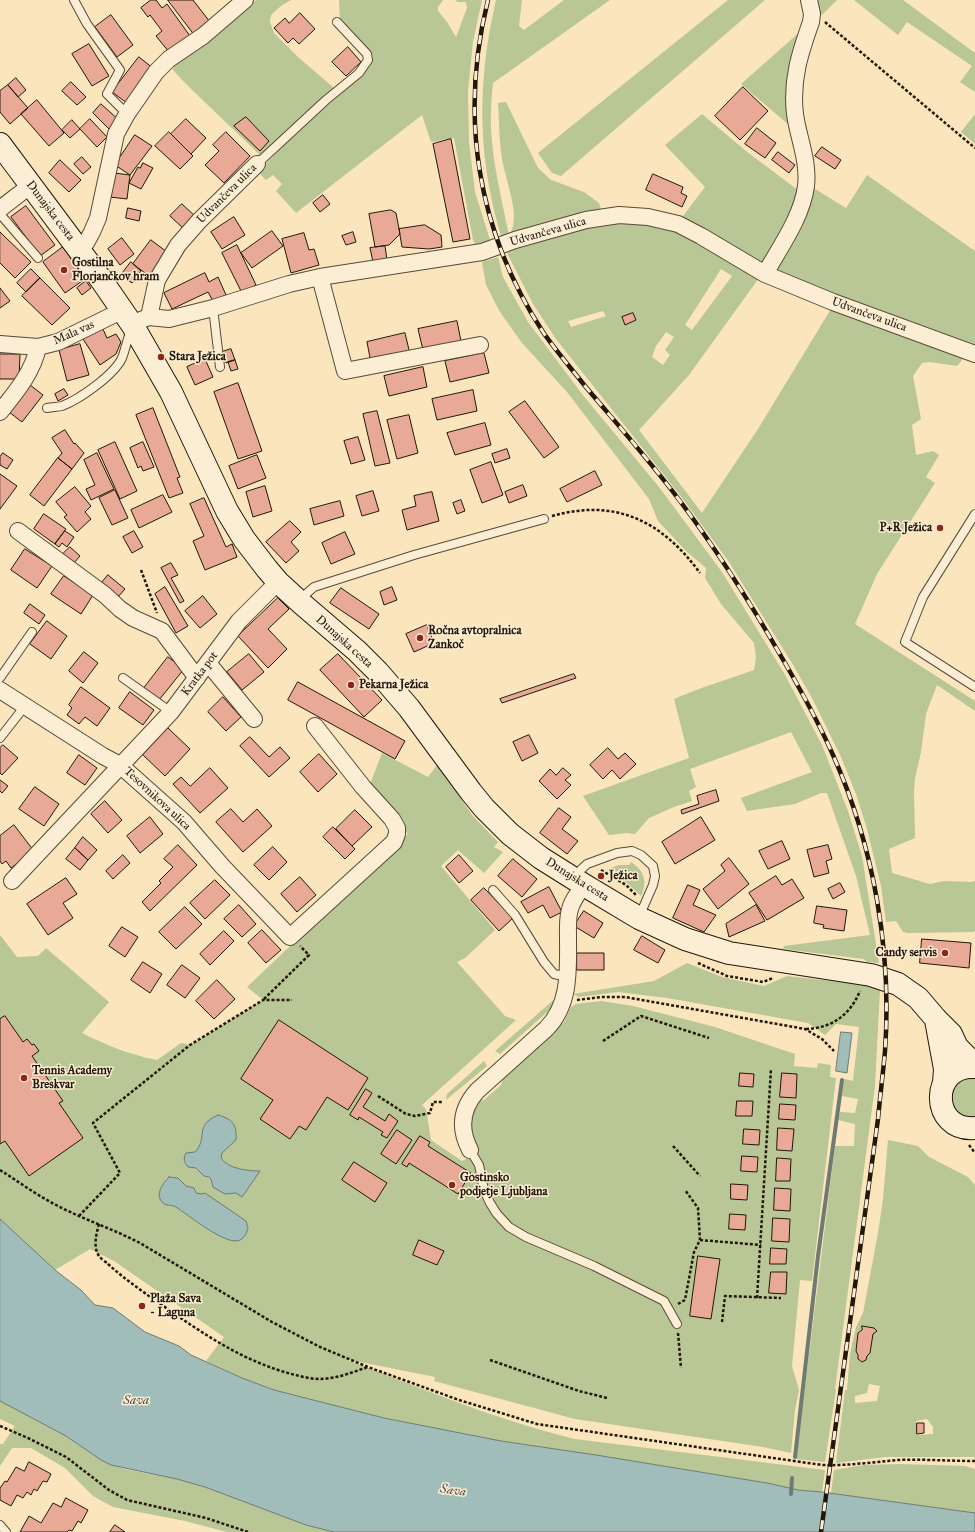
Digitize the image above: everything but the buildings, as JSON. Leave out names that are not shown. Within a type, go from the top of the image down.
[{"type":"main road","name":"Dunajska cesta","points":[[0,144],[100,278],[135,318],[227,511],[244,539],[278,582],[301,604],[344,639],[378,672],[409,708],[471,792],[495,819],[530,850],[578,882],[639,908],[669,933],[715,949],[759,958],[839,969],[885,979],[914,994],[951,1034],[957,1047],[975,1066]]},
{"type":"main road","points":[[936,1019],[945,1069],[944,1083],[940,1099],[944,1112],[952,1122],[960,1126],[974,1142]]},
{"type":"main road","name":"Dunajska cesta","points":[[944,1083],[950,1075],[958,1070],[975,1066]]},
{"type":"street","points":[[77,248],[86,243],[98,218],[116,134],[127,114],[156,72],[169,59],[203,36],[245,0]]},
{"type":"street","points":[[765,274],[794,221],[802,202],[806,186],[806,167],[795,114],[794,84],[796,68],[811,7]]},
{"type":"street","name":"Udvančeva ulica","points":[[257,164],[199,221],[178,245],[135,318],[169,319],[213,308],[289,284],[320,277],[470,254],[586,220],[619,215],[648,217],[678,224],[765,274],[833,302],[975,354]]},
{"type":"street","points":[[0,209],[31,185]]},
{"type":"street","points":[[320,277],[345,371],[480,345]]},
{"type":"street","name":"Mala vas","points":[[0,344],[38,347],[58,342],[113,315],[135,318]]},
{"type":"street","points":[[0,412],[22,383],[35,360],[38,347]]},
{"type":"street","points":[[18,531],[105,595],[120,609],[133,618],[162,631],[197,678]]},
{"type":"street","name":"Kratka pot","points":[[12,881],[171,712],[239,621],[278,582]]},
{"type":"street","points":[[208,663],[254,719]]},
{"type":"street","name":"Tesovnikova ulica","points":[[0,690],[120,765],[184,822],[222,866],[290,937]]},
{"type":"street","points":[[290,937],[394,842],[397,834],[397,828],[392,819],[363,787],[315,726]]},
{"type":"street","points":[[470,1150],[466,1143],[463,1126],[464,1114],[469,1101],[476,1091],[550,1025],[561,1010],[568,977],[569,913],[575,898],[578,882]]},
{"type":"lane","points":[[74,0],[87,24],[120,70],[107,94],[127,114]]},
{"type":"lane","name":"Udvančeva ulica","points":[[257,164],[365,66],[368,60],[367,54],[337,22]]},
{"type":"lane","points":[[0,214],[38,258]]},
{"type":"lane","points":[[213,308],[220,367]]},
{"type":"lane","points":[[47,408],[62,406],[68,403],[113,371],[122,358],[135,318]]},
{"type":"lane","points":[[975,514],[923,597],[905,642],[975,687]]},
{"type":"lane","points":[[301,604],[306,594],[314,587],[414,555],[544,518]]},
{"type":"lane","points":[[0,678],[32,632]]},
{"type":"lane","points":[[123,678],[171,712]]},
{"type":"lane","points":[[0,738],[25,706]]},
{"type":"lane","points":[[578,882],[588,864],[617,853],[632,851],[641,855],[653,866],[655,876],[653,886],[639,908]]},
{"type":"lane","points":[[493,890],[515,915],[544,962],[554,974],[568,977]]},
{"type":"lane","points":[[470,1150],[479,1164],[484,1190],[490,1203],[497,1214],[509,1227],[526,1237],[594,1266],[664,1301],[677,1324]]},
{"type":"lane","points":[[0,1525],[6,1532]]},
{"type":"path","points":[[811,7],[826,23],[854,48],[975,148]]},
{"type":"path","points":[[544,518],[580,510],[602,509],[627,514],[659,531],[686,555],[700,573]]},
{"type":"path","points":[[140,570],[154,605],[162,631]]},
{"type":"path","name":"Dunajska cesta","points":[[598,868],[626,885],[639,908]]},
{"type":"path","points":[[79,1216],[120,1173],[93,1123],[190,1045],[263,1000],[309,955],[290,937]]},
{"type":"path","points":[[564,999],[578,1000],[601,997],[625,997],[805,1029],[822,1028],[834,1022],[849,1009],[860,991]]},
{"type":"path","points":[[263,1000],[292,1000]]},
{"type":"path","points":[[603,1041],[641,1016],[709,1038]]},
{"type":"path","points":[[805,1029],[822,1039],[834,1051]]},
{"type":"path","points":[[757,1298],[771,1068]]},
{"type":"path","points":[[378,1096],[406,1114],[415,1116],[430,1113],[433,1102],[443,1102]]},
{"type":"path","points":[[673,1146],[700,1176]]},
{"type":"path","points":[[0,1170],[57,1206],[140,1243],[272,1322],[320,1347],[368,1367],[459,1400],[537,1424],[822,1465],[839,1466],[863,1462],[905,1460],[975,1461]]},
{"type":"path","points":[[669,1310],[685,1300],[694,1252],[700,1240],[698,1208],[685,1190]]},
{"type":"path","points":[[99,1224],[96,1236],[96,1247],[100,1257],[134,1285],[218,1343],[238,1354],[277,1370],[311,1378],[338,1377],[368,1367]]},
{"type":"path","points":[[700,1240],[760,1244]]},
{"type":"path","points":[[722,1322],[725,1296],[781,1298]]},
{"type":"path","points":[[677,1324],[681,1368]]},
{"type":"path","points":[[490,1360],[579,1391],[607,1398]]},
{"type":"path","points":[[0,1426],[66,1457],[109,1490],[127,1500],[206,1518],[248,1532]]},
{"type":"green space","points":[[256,0],[291,0],[271,15],[270,22],[274,33],[298,57],[334,88],[261,156],[173,70],[174,65],[208,41]]},
{"type":"green space","points":[[339,0],[443,0],[438,7],[438,11],[456,37],[467,8],[466,2],[458,2],[455,0],[482,0],[473,42],[468,91],[469,142],[475,192],[490,240],[476,245],[473,240],[454,138],[431,142],[422,115],[296,213],[276,191],[282,184],[273,175],[266,180],[258,172],[295,134],[361,76],[372,61],[371,53],[340,21]]},
{"type":"green space","points":[[496,0],[522,0],[519,26],[524,30],[564,0],[610,0],[493,83],[491,127],[493,154],[509,236],[501,236],[493,206],[487,176],[482,118],[485,60]]},
{"type":"green space","points":[[728,0],[765,0],[561,176],[552,173],[538,153]]},
{"type":"green space","points":[[813,0],[837,0],[822,15],[817,11]]},
{"type":"green space","points":[[854,0],[903,0],[975,53],[975,92],[960,82],[972,66],[907,22],[898,35]]},
{"type":"green space","points":[[802,30],[789,125],[741,84]]},
{"type":"green space","points":[[506,102],[538,168],[551,180],[584,192],[599,203],[602,213],[509,236],[514,222],[514,214],[512,198],[501,151],[498,103]]},
{"type":"green space","points":[[702,114],[746,151],[799,191],[794,208],[765,259],[760,263],[680,220],[705,187],[665,145]]},
{"type":"green space","points":[[975,114],[975,144],[961,132]]},
{"type":"green space","points":[[867,175],[975,251],[975,348],[917,328],[774,271],[812,187],[846,208]]},
{"type":"green space","points":[[631,221],[671,228],[759,278],[689,375],[639,430],[702,513],[758,429],[831,309],[925,345],[964,358],[957,366],[930,362],[922,363],[913,376],[921,419],[912,425],[916,455],[933,451],[939,455],[926,477],[935,483],[877,574],[855,624],[975,701],[975,711],[937,685],[926,714],[921,752],[915,778],[915,838],[889,849],[892,873],[930,884],[944,881],[975,881],[975,931],[908,933],[903,932],[896,921],[886,922],[881,886],[867,829],[856,794],[841,757],[813,700],[792,663],[729,562],[683,499],[556,339],[533,304],[507,253],[533,240],[567,230]],"holes":[[[721,269],[732,276],[692,330],[685,325]],[[603,311],[606,316],[571,327],[568,321]],[[666,332],[674,337],[665,350],[670,355],[663,365],[652,357],[656,346]]]},
{"type":"green space","points":[[498,257],[503,277],[528,322],[582,394],[659,487],[722,572],[784,673],[822,745],[848,811],[862,856],[879,963],[867,962],[864,959],[783,949],[784,946],[870,935],[856,876],[827,793],[821,793],[795,804],[747,811],[741,798],[812,772],[791,732],[690,769],[696,787],[689,791],[692,801],[649,818],[635,834],[627,833],[609,835],[583,796],[689,758],[674,699],[754,670],[756,658],[754,643],[721,604],[705,578],[706,568],[686,551],[658,521],[649,499],[567,392],[522,343],[500,312],[486,285],[482,262]]},
{"type":"green space","points":[[382,753],[428,777],[437,765],[472,815],[498,842],[494,847],[503,852],[484,873],[458,850],[441,866],[495,930],[465,958],[457,962],[505,1016],[516,1020],[422,1105],[426,1109],[431,1140],[462,1161],[473,1155],[468,1145],[475,1140],[471,1125],[474,1110],[478,1101],[484,1100],[501,1085],[503,1077],[564,1022],[571,1007],[576,1004],[601,1001],[633,1006],[715,1027],[795,1054],[794,1066],[817,1068],[818,1063],[831,1065],[830,1077],[836,1078],[812,1281],[800,1280],[792,1366],[799,1390],[795,1410],[791,1453],[763,1447],[575,1419],[434,1381],[435,1377],[345,1359],[516,1423],[575,1439],[825,1470],[822,1492],[798,1490],[767,1483],[501,1441],[384,1418],[274,1390],[242,1378],[206,1361],[224,1337],[114,1261],[90,1249],[55,1270],[0,1219],[0,935],[17,957],[38,956],[46,948],[109,1002],[82,1033],[118,1049],[157,1060],[181,1043],[191,1045],[263,1000],[247,987],[408,834],[369,787]]},
{"type":"green space","points":[[631,862],[639,869],[644,877],[644,886],[641,896],[627,883],[607,870],[619,865],[629,865]]},
{"type":"green space","points":[[687,963],[722,977],[764,986],[787,976],[859,984],[880,989],[875,1086],[836,1389],[825,1462],[796,1459],[835,1146],[854,1146],[855,1124],[838,1120],[840,1112],[855,1113],[858,1099],[842,1096],[844,1079],[853,1081],[859,1027],[836,1024],[825,1035],[808,1023],[667,998],[618,992],[579,997],[573,994],[654,981]]},
{"type":"green space","points":[[557,997],[555,1005],[500,1054],[495,1051]]},
{"type":"green space","points":[[484,1061],[487,1066],[446,1100],[447,1094]]},
{"type":"green space","points":[[968,1076],[975,1076],[975,1119],[962,1117],[951,1104],[953,1086]]},
{"type":"green space","points":[[888,1140],[918,1146],[929,1157],[968,1177],[975,1185],[975,1457],[885,1457],[836,1463],[845,1390],[847,1390],[850,1354],[856,1327],[863,1313],[883,1199]],"holes":[[[862,1327],[876,1331],[873,1334],[870,1353],[866,1360],[861,1362],[858,1359],[856,1351],[858,1333],[862,1330]],[[869,1384],[880,1386],[877,1401],[855,1403],[855,1396],[867,1393]],[[927,1419],[933,1427],[933,1434],[916,1435],[916,1421]]]},
{"type":"green space","points":[[0,1401],[66,1436],[101,1460],[111,1465],[177,1479],[205,1487],[306,1525],[334,1532],[227,1532],[185,1521],[113,1507],[93,1496],[65,1468],[31,1448],[12,1448],[0,1466],[0,1444],[3,1444],[15,1426],[0,1419]]},
{"type":"green space","points":[[900,1464],[965,1466],[975,1469],[975,1513],[831,1493],[834,1470],[864,1465]]},
{"type":"water","points":[[841,1032],[852,1033],[847,1073],[836,1071]]},
{"type":"water","points":[[218,1115],[231,1121],[236,1130],[236,1140],[222,1153],[221,1158],[224,1162],[233,1167],[244,1170],[260,1171],[242,1197],[236,1193],[225,1194],[213,1187],[209,1177],[204,1176],[196,1168],[188,1167],[184,1159],[186,1153],[195,1152],[199,1147],[203,1128],[206,1123]]},
{"type":"water","points":[[169,1177],[178,1178],[186,1186],[194,1188],[196,1193],[205,1193],[246,1221],[248,1228],[242,1239],[234,1241],[226,1239],[207,1229],[176,1207],[164,1204],[159,1196],[162,1185]]},
{"type":"water","name":"Sava","points":[[0,1219],[55,1270],[81,1290],[95,1305],[113,1308],[145,1332],[179,1346],[191,1355],[242,1378],[274,1390],[384,1418],[501,1441],[767,1483],[798,1490],[975,1513],[975,1532],[334,1532],[306,1525],[205,1487],[177,1479],[111,1465],[101,1460],[66,1436],[0,1401]]},
{"type":"waterway","points":[[795,1457],[818,1256],[842,1080]]},
{"type":"waterway","points":[[791,1494],[792,1478]]},
{"type":"railway","points":[[488,0],[479,43],[475,87],[475,129],[480,172],[489,213],[502,254],[520,293],[543,332],[558,353],[669,486],[719,556],[755,612],[800,689],[833,755],[847,790],[869,863],[877,900],[886,976],[885,1051],[878,1119],[821,1532]]},
{"type":"place","name":"Gostilna Florjančkov hram","points":[[64,270]]},
{"type":"place","name":"Stara Ježica","points":[[161,357]]},
{"type":"place","name":"P+R Ježica","points":[[940,528]]},
{"type":"place","name":"Ročna avtopralnica Zankoč","points":[[420,638]]},
{"type":"place","name":"Pekarna Ježica","points":[[351,685]]},
{"type":"place","name":"Ježica","points":[[601,876]]},
{"type":"place","name":"Candy servis","points":[[945,953]]},
{"type":"place","name":"Tennis Academy Breskvar","points":[[24,1078]]},
{"type":"place","name":"Gostinsko podjetje Ljubljana","points":[[452,1185]]},
{"type":"place","name":"Plaža Sava - Laguna","points":[[142,1306]]}]
